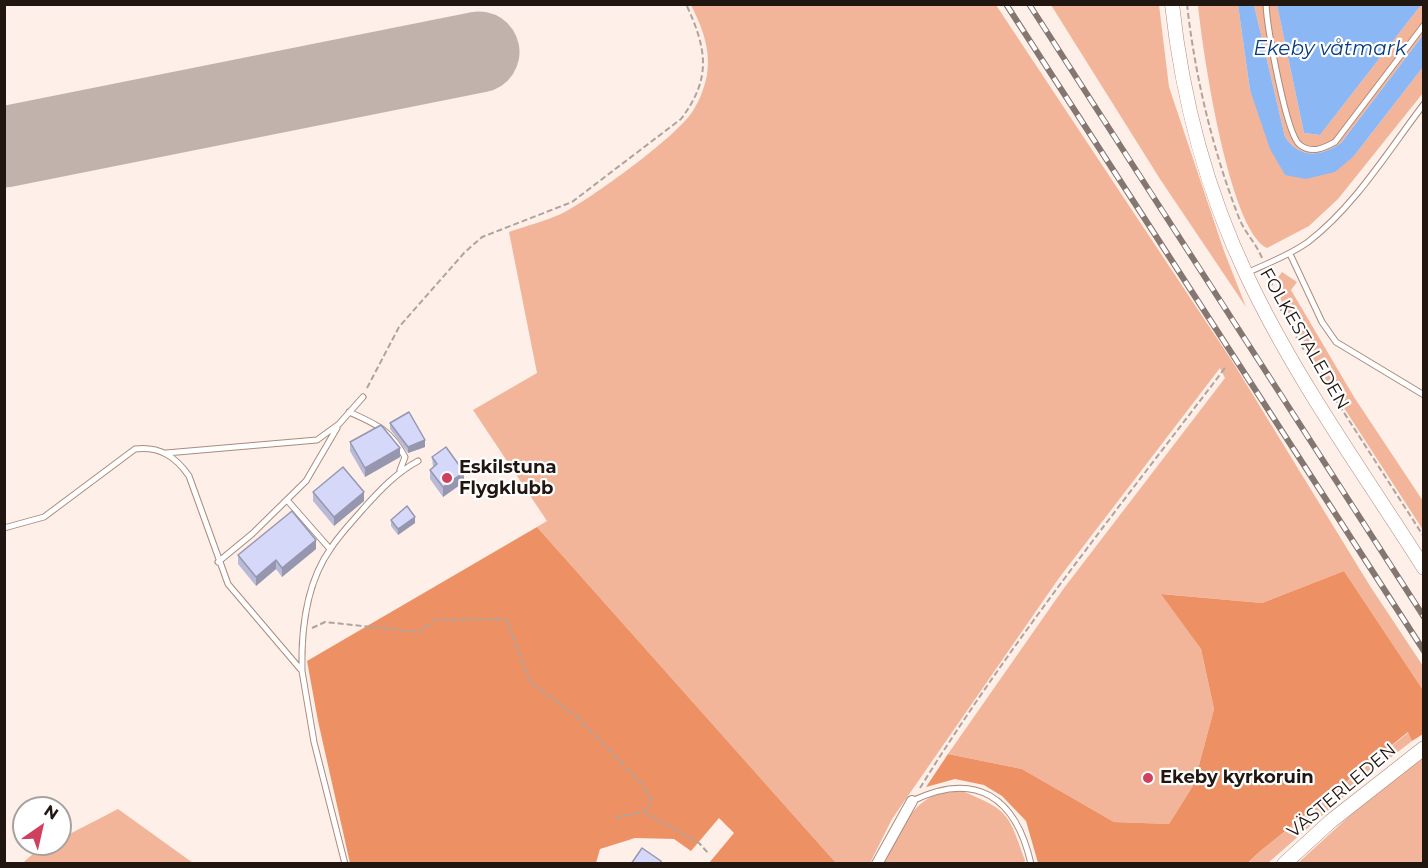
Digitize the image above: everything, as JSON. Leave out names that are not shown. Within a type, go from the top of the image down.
[{"type":"main road","name":"FOLKESTALEDEN","points":[[1172,4],[1182,75],[1200,147],[1220,211],[1246,273],[1298,371],[1424,568]]},
{"type":"main road","name":"VÄSTERLEDEN","points":[[1284,864],[1331,820],[1424,748]]},
{"type":"street","points":[[877,864],[912,801]]},
{"type":"lane","points":[[1266,4],[1280,86],[1293,136],[1298,144],[1308,149],[1321,149],[1335,142],[1424,25]]},
{"type":"lane","points":[[1246,273],[1290,254],[1325,227],[1350,201],[1424,104]]},
{"type":"lane","points":[[1290,254],[1322,322],[1336,342],[1424,395]]},
{"type":"lane","points":[[166,453],[317,440],[339,424],[363,397]]},
{"type":"lane","points":[[350,412],[378,425],[395,439],[405,457],[400,471]]},
{"type":"lane","points":[[218,562],[252,534],[306,481],[339,424]]},
{"type":"lane","points":[[4,528],[44,517],[135,449],[150,447],[166,453],[180,462],[189,476],[218,562],[234,593],[302,671]]},
{"type":"lane","points":[[345,864],[315,742],[302,671],[301,633],[318,572],[330,549],[400,471],[418,462]]},
{"type":"lane","points":[[287,500],[330,549]]},
{"type":"lane","points":[[912,801],[931,792],[951,787],[969,788],[984,794],[1006,808],[1015,820],[1027,844],[1031,864]]},
{"type":"path","points":[[363,397],[399,327],[464,253],[482,237],[573,202],[681,119],[694,102],[700,86],[702,66],[702,37],[686,4]]},
{"type":"path","points":[[1187,4],[1198,74],[1220,160],[1240,221],[1265,264],[1278,305],[1305,352],[1424,537]]},
{"type":"path","points":[[912,801],[975,703],[1047,602],[1225,368]]},
{"type":"path","points":[[301,633],[325,622],[419,632],[435,620],[506,619],[530,682],[576,716],[640,783],[652,800],[644,812]]},
{"type":"path","points":[[616,817],[644,812],[699,843],[709,854]]},
{"type":"shaded area","points":[[691,5],[996,5],[1234,364],[1370,586],[1423,666],[1423,690],[1344,571],[1262,603],[1162,594],[1201,649],[1214,709],[1194,784],[1169,824],[1114,822],[1022,769],[948,754],[1064,588],[1225,378],[1220,368],[1059,578],[892,819],[870,863],[836,863],[537,527],[547,521],[473,410],[537,373],[509,232],[555,217],[574,207],[633,166],[686,120],[700,97],[708,65],[705,38]]},
{"type":"shaded area","points":[[1051,5],[1159,5],[1169,87],[1224,251],[1246,307],[1160,179]]},
{"type":"shaded area","points":[[1198,5],[1238,5],[1250,90],[1285,175],[1354,156],[1423,67],[1423,93],[1338,199],[1309,226],[1267,248],[1253,234],[1241,209],[1230,175],[1205,59]]},
{"type":"shaded area","points":[[1254,5],[1277,5],[1304,133],[1320,135],[1421,5],[1423,5],[1423,35],[1341,143],[1326,151],[1311,154],[1297,149],[1285,137]]},
{"type":"shaded area","points":[[1282,272],[1297,282],[1291,290],[1354,397],[1423,501],[1423,530],[1315,363],[1281,300],[1277,279]]},
{"type":"shaded area","points":[[537,527],[836,863],[709,863],[734,833],[719,818],[691,851],[674,839],[635,838],[600,849],[596,863],[350,863],[307,661]]},
{"type":"shaded area","points":[[1344,571],[1423,690],[1423,734],[1412,741],[1408,732],[1248,863],[1038,863],[1026,821],[1002,796],[984,785],[955,779],[926,787],[948,754],[1022,769],[1114,822],[1169,824],[1194,784],[1214,709],[1201,649],[1161,594],[1262,603]]},
{"type":"shaded area","points":[[1409,732],[1412,741],[1368,775],[1268,863],[1248,864],[1258,853]]},
{"type":"shaded area","points":[[1423,758],[1423,863],[1297,864],[1368,799]]},
{"type":"shaded area","points":[[962,791],[999,809],[1005,815],[1015,832],[1025,860],[1024,864],[882,864],[904,823],[919,806],[938,794]]},
{"type":"shaded area","points":[[118,809],[193,863],[23,863],[31,856],[72,856],[72,833]]},
{"type":"water","name":"Ekeby våtmark","points":[[1277,4],[1421,5],[1320,135],[1304,133]]},
{"type":"water","name":"Ekeby våtmark","points":[[1238,5],[1254,5],[1285,137],[1297,149],[1304,152],[1318,153],[1341,143],[1423,35],[1423,67],[1354,156],[1335,172],[1306,179],[1285,175],[1270,149],[1250,90]]},
{"type":"building","points":[[409,412],[425,440],[408,447],[390,423]]},
{"type":"building","points":[[381,425],[400,448],[365,468],[350,442]]},
{"type":"building","points":[[446,447],[464,472],[443,487],[430,470],[437,464],[432,457]]},
{"type":"building","points":[[343,467],[364,492],[334,517],[313,492]]},
{"type":"building","points":[[407,506],[415,517],[398,529],[391,520]]},
{"type":"building","points":[[292,511],[316,540],[282,568],[276,560],[256,577],[238,555]]},
{"type":"building","points":[[642,848],[661,861],[660,864],[631,864]]},
{"type":"runway","points":[[4,147],[479,52]]},
{"type":"railway","points":[[1006,4],[1424,651]]},
{"type":"railway","points":[[1029,4],[1424,617]]},
{"type":"place","name":"Eskilstuna Flygklubb","points":[[447,478]]},
{"type":"place","name":"Ekeby kyrkoruin","points":[[1148,778]]}]
